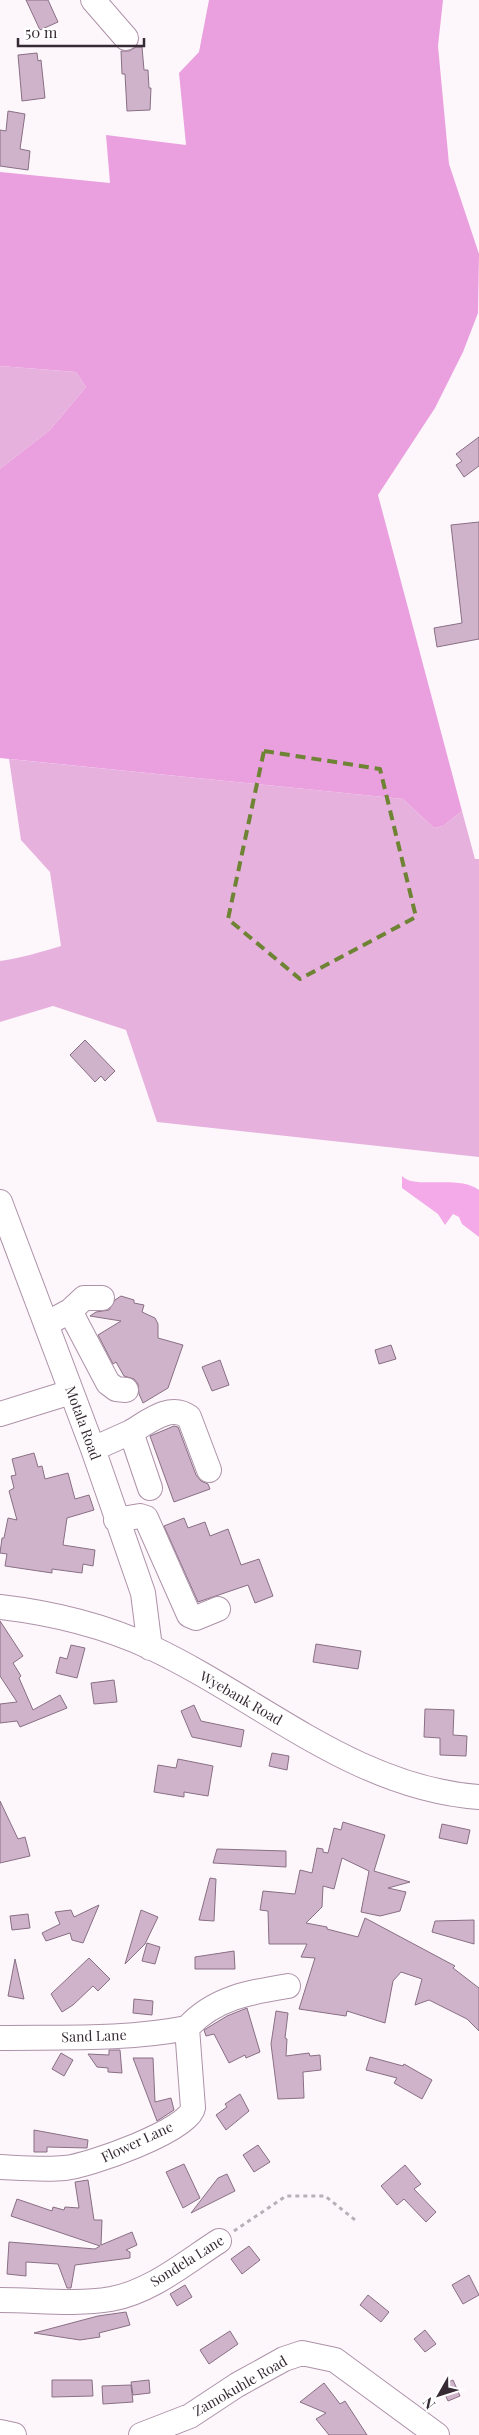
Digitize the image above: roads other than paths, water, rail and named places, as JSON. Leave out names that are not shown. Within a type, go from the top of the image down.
[{"type":"street","points":[[93,0],[126,38]]},
{"type":"street","name":"Motala Road","points":[[0,1202],[93,1449],[116,1520],[143,1593],[150,1648]]},
{"type":"street","points":[[46,1324],[70,1311],[84,1298],[102,1298]]},
{"type":"street","points":[[70,1311],[108,1383],[116,1389],[126,1390]]},
{"type":"street","points":[[0,1414],[71,1392]]},
{"type":"street","points":[[93,1449],[131,1432],[166,1413],[184,1414],[189,1417],[209,1470]]},
{"type":"street","points":[[131,1432],[150,1488]]},
{"type":"street","points":[[116,1520],[140,1516],[146,1518],[189,1615],[196,1618],[218,1609]]},
{"type":"street","name":"Wyebank Road","points":[[0,1606],[59,1616],[98,1626],[150,1648],[356,1763],[415,1786],[479,1797]]},
{"type":"street","points":[[187,2028],[204,2011],[222,2001],[247,1993],[288,1986]]},
{"type":"street","name":"Sand Lane","points":[[0,2038],[110,2036],[166,2032],[187,2028]]},
{"type":"street","name":"Flower Lane","points":[[0,2167],[64,2168],[89,2164],[152,2138],[189,2117],[194,2108],[187,2028]]},
{"type":"street","name":"Sondela Lane","points":[[0,2300],[90,2301],[112,2299],[150,2284],[219,2241]]},
{"type":"street","name":"Zamokuhle Road","points":[[141,2435],[188,2426],[237,2385],[284,2359],[302,2352],[335,2360],[435,2435]]},
{"type":"street","points":[[0,2432],[14,2435]]}]
